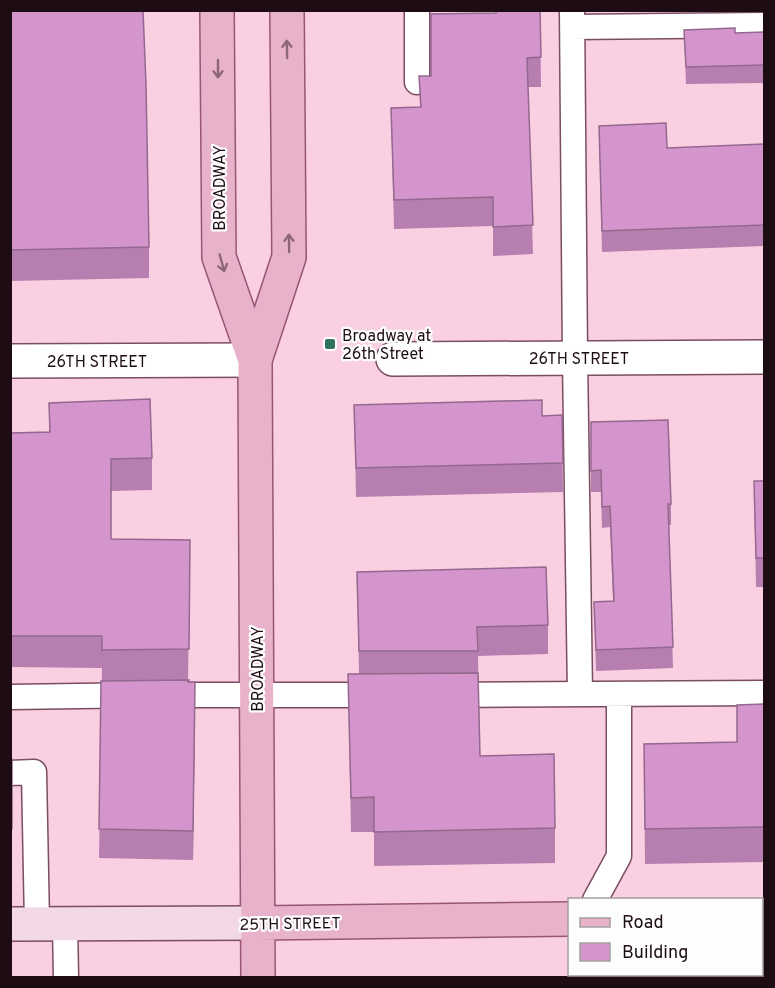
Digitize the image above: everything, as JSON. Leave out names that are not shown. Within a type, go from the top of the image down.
[{"type":"main road","name":"BROADWAY","points":[[217,10],[219,257],[255,360]]},
{"type":"main road","name":"BROADWAY","points":[[258,978],[255,360],[289,257],[287,10]]},
{"type":"main road","name":"25TH STREET","points":[[38,924],[568,919]]},
{"type":"street","name":"26TH STREET","points":[[393,359],[765,357]]},
{"type":"street","name":"26TH STREET","points":[[10,361],[255,360]]},
{"type":"lane","points":[[417,10],[417,82]]},
{"type":"lane","points":[[580,694],[572,19],[765,26]]},
{"type":"lane","points":[[10,697],[765,693]]},
{"type":"lane","points":[[596,898],[619,856],[619,694]]},
{"type":"lane","points":[[10,773],[34,772],[38,924],[66,978]]},
{"type":"building","points":[[10,10],[143,10],[149,247],[10,250]]},
{"type":"building","points":[[496,10],[540,10],[541,57],[527,58],[533,225],[493,227],[493,197],[394,200],[391,108],[421,107],[419,76],[431,76],[431,14],[496,13]]},
{"type":"building","points":[[735,28],[735,33],[765,32],[765,65],[686,67],[684,30]]},
{"type":"building","points":[[666,123],[667,148],[765,144],[765,225],[602,231],[599,126]]},
{"type":"building","points":[[150,399],[152,458],[111,459],[111,539],[190,540],[189,649],[102,650],[102,636],[10,636],[10,433],[50,432],[49,403]]},
{"type":"building","points":[[542,400],[542,416],[562,415],[563,463],[356,468],[354,405]]},
{"type":"building","points":[[668,420],[671,504],[668,504],[673,647],[596,650],[594,602],[614,601],[610,506],[602,507],[601,470],[591,471],[591,422]]},
{"type":"building","points":[[754,481],[765,481],[765,558],[756,558]]},
{"type":"building","points":[[546,567],[548,625],[477,627],[478,651],[359,651],[357,572]]},
{"type":"building","points":[[478,673],[480,756],[554,754],[555,828],[374,832],[374,797],[351,798],[348,674]]},
{"type":"building","points":[[189,680],[188,682],[195,682],[193,831],[99,829],[101,681]]},
{"type":"building","points":[[765,704],[765,827],[645,829],[644,744],[737,742],[737,705]]},
{"type":"building","points":[[10,759],[12,759],[12,829],[10,829]]},
{"type":"place","name":"Broadway at 26th Street","points":[[330,344]]}]
